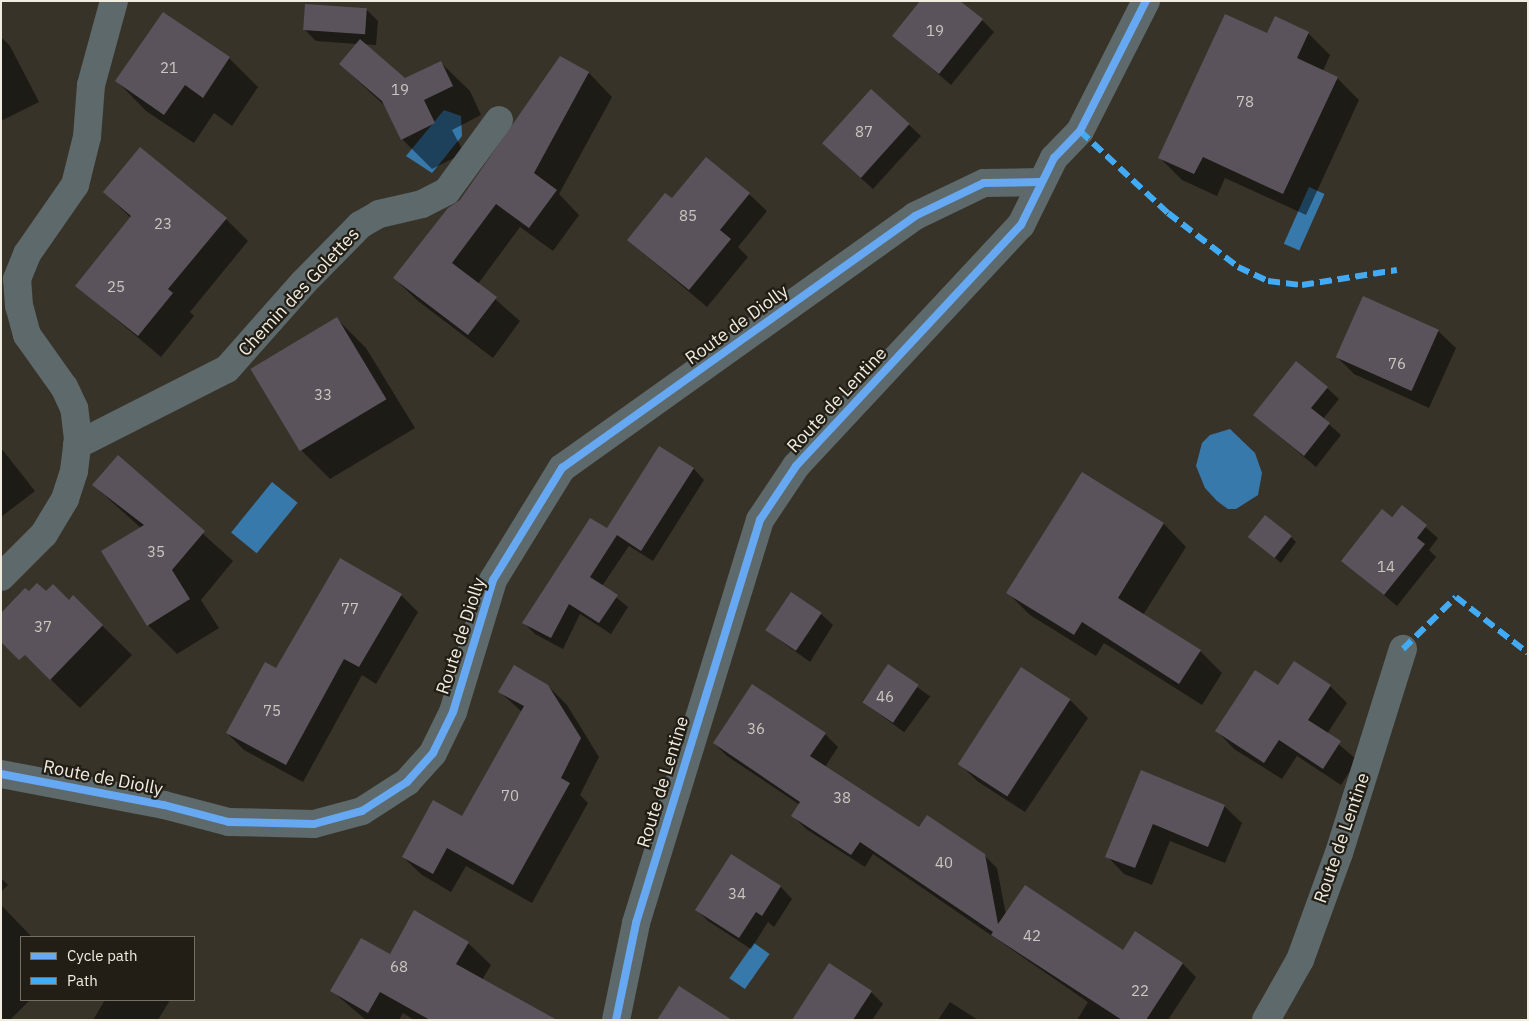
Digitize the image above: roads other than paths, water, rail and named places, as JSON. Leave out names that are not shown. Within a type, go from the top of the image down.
[{"type":"street","points":[[1,577],[44,534],[70,486],[77,445],[71,398],[32,346],[23,324],[17,280],[27,254],[75,185],[87,137],[91,85],[114,1]]},
{"type":"street","name":"Route de Lentine","points":[[616,1020],[636,923],[760,520],[796,466],[1021,225],[1040,182],[1054,158],[1080,131],[1146,1]]},
{"type":"street","name":"Chemin des Golettes","points":[[77,445],[227,369],[304,282],[360,225],[379,214],[422,204],[447,191],[499,120]]},
{"type":"street","name":"Route de Diolly","points":[[1,774],[164,805],[229,822],[314,824],[362,811],[407,782],[432,753],[453,712],[493,580],[562,468],[915,216],[984,183],[1040,182]]},
{"type":"street","name":"Route de Lentine","points":[[1266,1020],[1300,960],[1339,853],[1403,649]]},
{"type":"water","points":[[444,110],[461,116],[462,136],[432,173],[406,156]]},
{"type":"water","points":[[1309,187],[1325,194],[1299,251],[1284,244]]},
{"type":"water","points":[[1230,429],[1255,453],[1262,473],[1258,495],[1236,509],[1228,509],[1217,501],[1205,488],[1196,466],[1202,443],[1210,435]]},
{"type":"water","points":[[272,482],[298,503],[257,553],[231,533]]},
{"type":"water","points":[[754,943],[770,954],[745,989],[729,978]]}]
